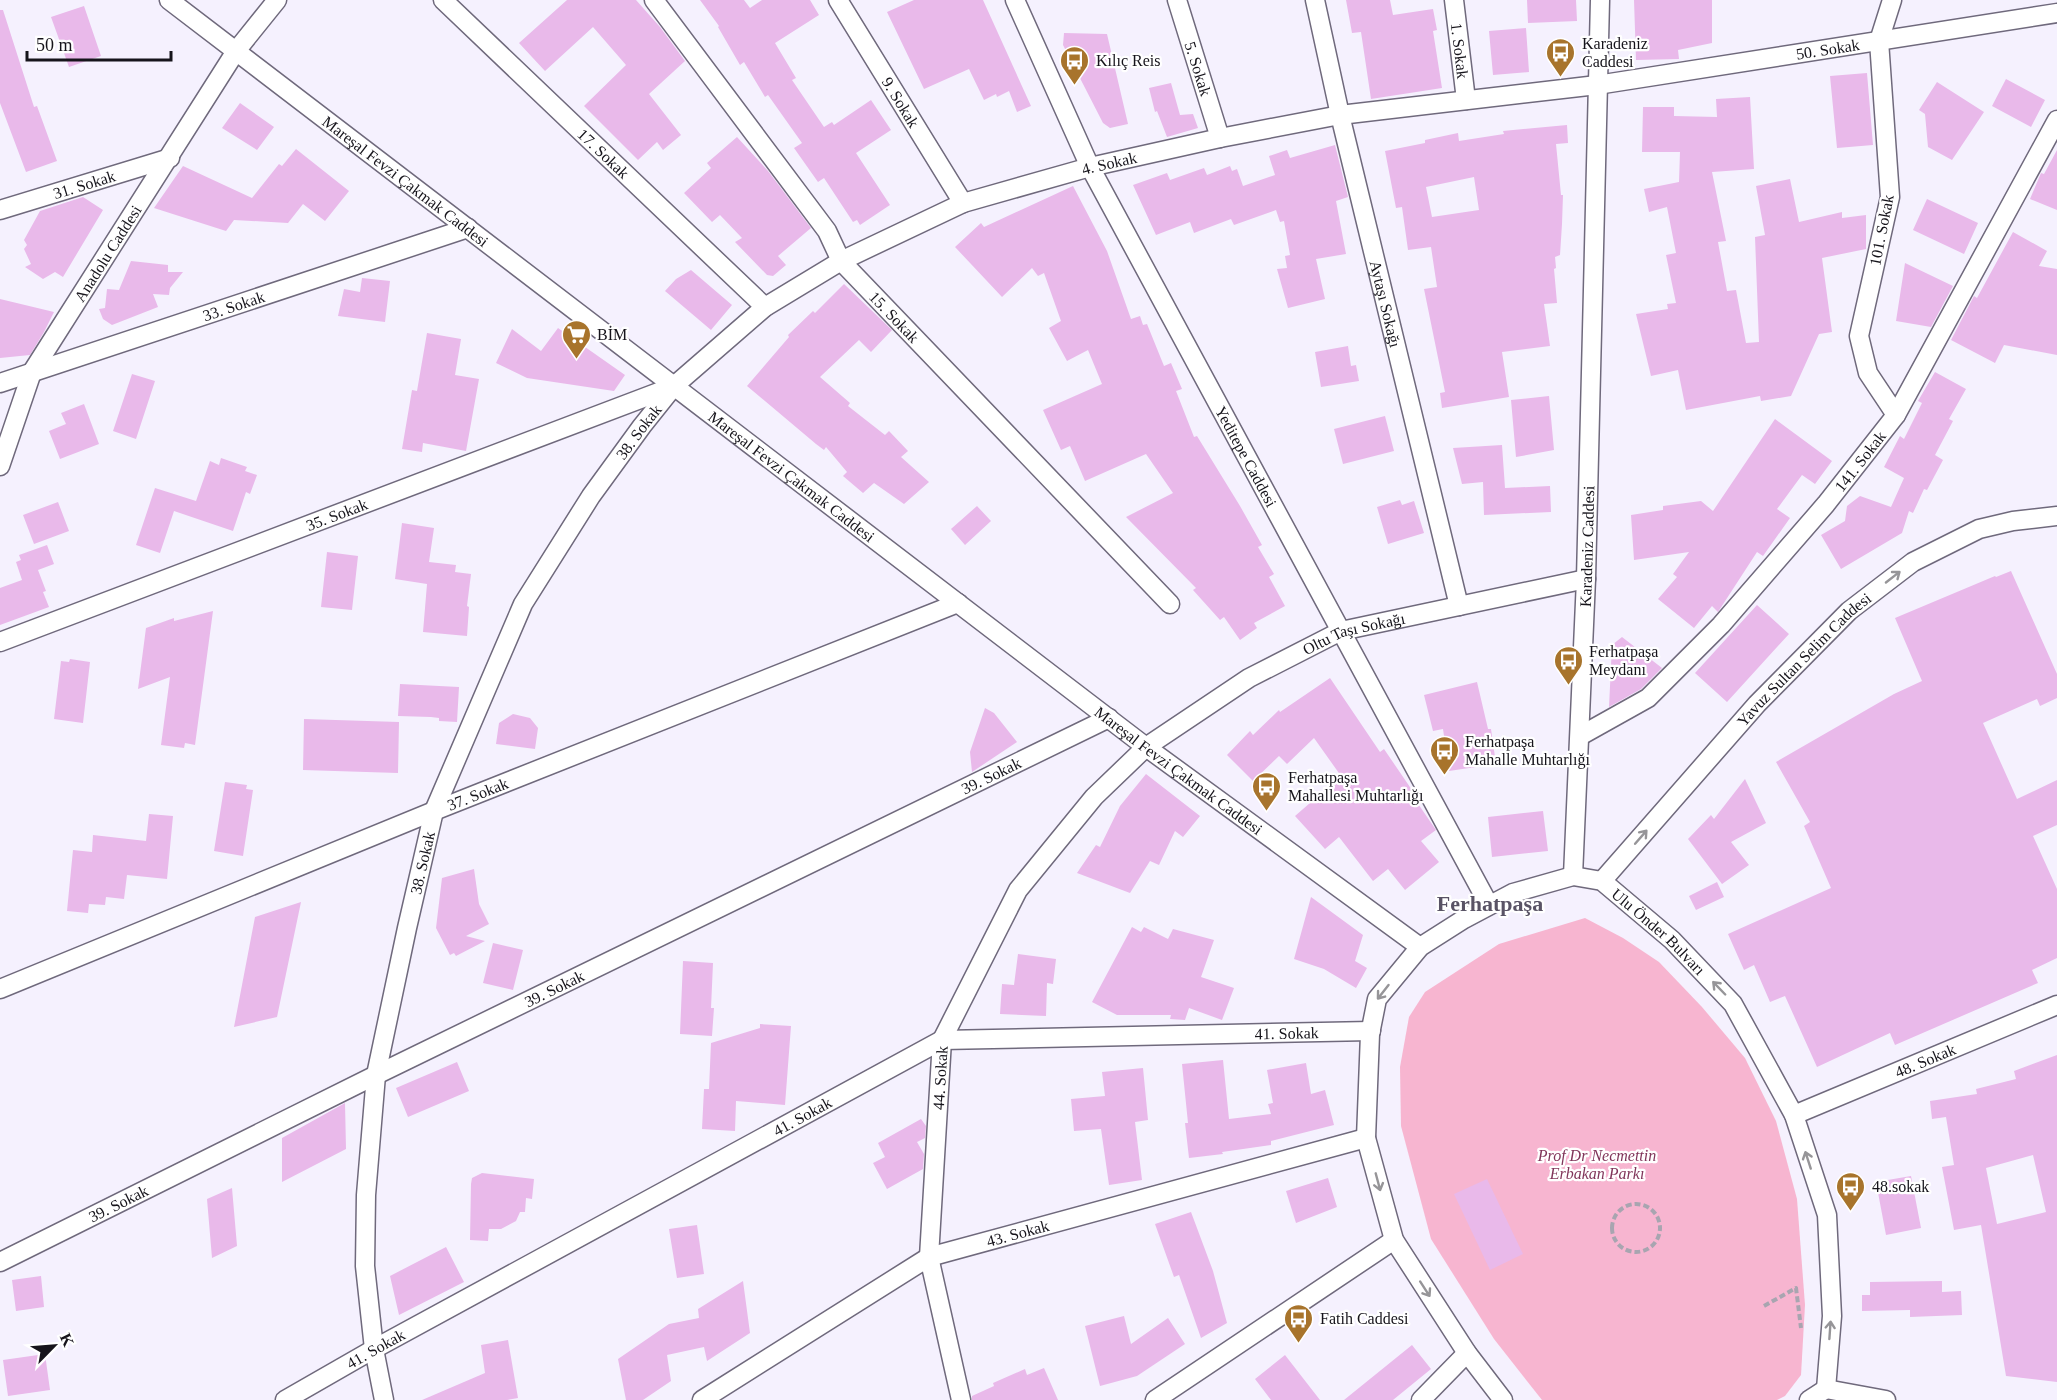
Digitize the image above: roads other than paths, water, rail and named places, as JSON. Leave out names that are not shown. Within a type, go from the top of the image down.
[{"type":"street","name":"Mareşal Fevzi Çakmak Caddesi","points":[[169,0],[1146,747],[1420,947]]},
{"type":"street","name":"Anadolu Caddesi","points":[[0,466],[33,372],[236,51],[277,0]]},
{"type":"street","name":"17. Sokak","points":[[442,0],[765,307]]},
{"type":"street","name":"15. Sokak","points":[[654,0],[827,231],[841,261],[1170,604]]},
{"type":"street","name":"9. Sokak","points":[[838,0],[963,203]]},
{"type":"street","name":"Yeditepe Caddesi","points":[[1015,0],[1090,167],[1489,905]]},
{"type":"street","name":"5. Sokak","points":[[1177,0],[1220,138]]},
{"type":"street","name":"Aytaşı Sokağı","points":[[1315,0],[1340,115],[1458,606]]},
{"type":"street","name":"1. Sokak","points":[[1454,0],[1466,100]]},
{"type":"street","name":"Karadeniz Caddesi","points":[[1573,876],[1586,579],[1600,0]]},
{"type":"street","name":"101. Sokak","points":[[1892,0],[1879,41],[1890,197],[1859,336],[1868,373],[1896,415]]},
{"type":"street","name":"50. Sokak","points":[[1597,85],[1879,41],[2047,10]]},
{"type":"street","name":"4. Sokak","points":[[674,386],[765,307],[841,261],[963,203],[1090,167],[1220,138],[1340,115],[1597,85]]},
{"type":"street","name":"141. Sokak","points":[[1580,736],[1648,698],[1721,625],[1826,504],[1896,415],[2057,120]]},
{"type":"street","name":"31. Sokak","points":[[0,210],[170,158]]},
{"type":"street","name":"33. Sokak","points":[[0,384],[468,228]]},
{"type":"street","name":"35. Sokak","points":[[0,642],[674,386]]},
{"type":"street","name":"38. Sokak","points":[[384,1400],[374,1349],[364,1266],[366,1195],[376,1075],[434,811],[523,604],[591,496],[674,386]]},
{"type":"street","name":"Yavuz Sultan Selim Caddesi","points":[[1602,881],[1757,704],[1849,611],[1912,562],[1979,529],[2013,521],[2057,516]]},
{"type":"street","name":"Oltu Taşı Sokağı","points":[[1146,747],[1250,678],[1341,632],[1586,579]]},
{"type":"street","name":"37. Sokak","points":[[0,989],[434,811],[958,603]]},
{"type":"street","name":"39. Sokak","points":[[0,1262],[376,1075],[1108,718]]},
{"type":"street","name":"44. Sokak","points":[[961,1400],[929,1257],[942,1040],[1018,890],[1094,797],[1146,747]]},
{"type":"street","name":"Ulu Önder Bulvarı","points":[[1503,1400],[1467,1353],[1394,1240],[1366,1138],[1371,1031],[1377,999],[1420,947],[1464,919],[1513,893],[1573,876],[1602,881],[1672,940],[1733,1004],[1794,1115],[1827,1215],[1832,1316],[1826,1389]]},
{"type":"street","name":"48. Sokak","points":[[1794,1115],[2057,1005]]},
{"type":"street","name":"41. Sokak","points":[[285,1400],[374,1349],[942,1040],[1371,1031]]},
{"type":"street","name":"43. Sokak","points":[[702,1400],[929,1257],[1366,1138]]},
{"type":"street","points":[[1155,1400],[1394,1240]]},
{"type":"street","points":[[1421,1400],[1467,1353]]},
{"type":"street","points":[[1809,1400],[1826,1389],[1886,1400]]},
{"type":"place","name":"Karadeniz Caddesi","points":[[1561,78]]},
{"type":"place","name":"Kılıç Reis","points":[[1075,86]]},
{"type":"place","name":"BİM","points":[[576,360]]},
{"type":"place","name":"Ferhatpaşa Meydanı","points":[[1568,686]]},
{"type":"place","name":"Ferhatpaşa Mahalle Muhtarlığı","points":[[1444,776]]},
{"type":"place","name":"Ferhatpaşa Mahallesi Muhtarlığı","points":[[1267,812]]},
{"type":"place","name":"48.sokak","points":[[1851,1212]]},
{"type":"place","name":"Fatih Caddesi","points":[[1299,1344]]},
{"type":"district","name":"Ferhatpaşa","points":[[1490,903]]},
{"type":"park label","name":"Prof Dr Necmettin Erbakan Parkı","points":[[1597,1164]]}]
